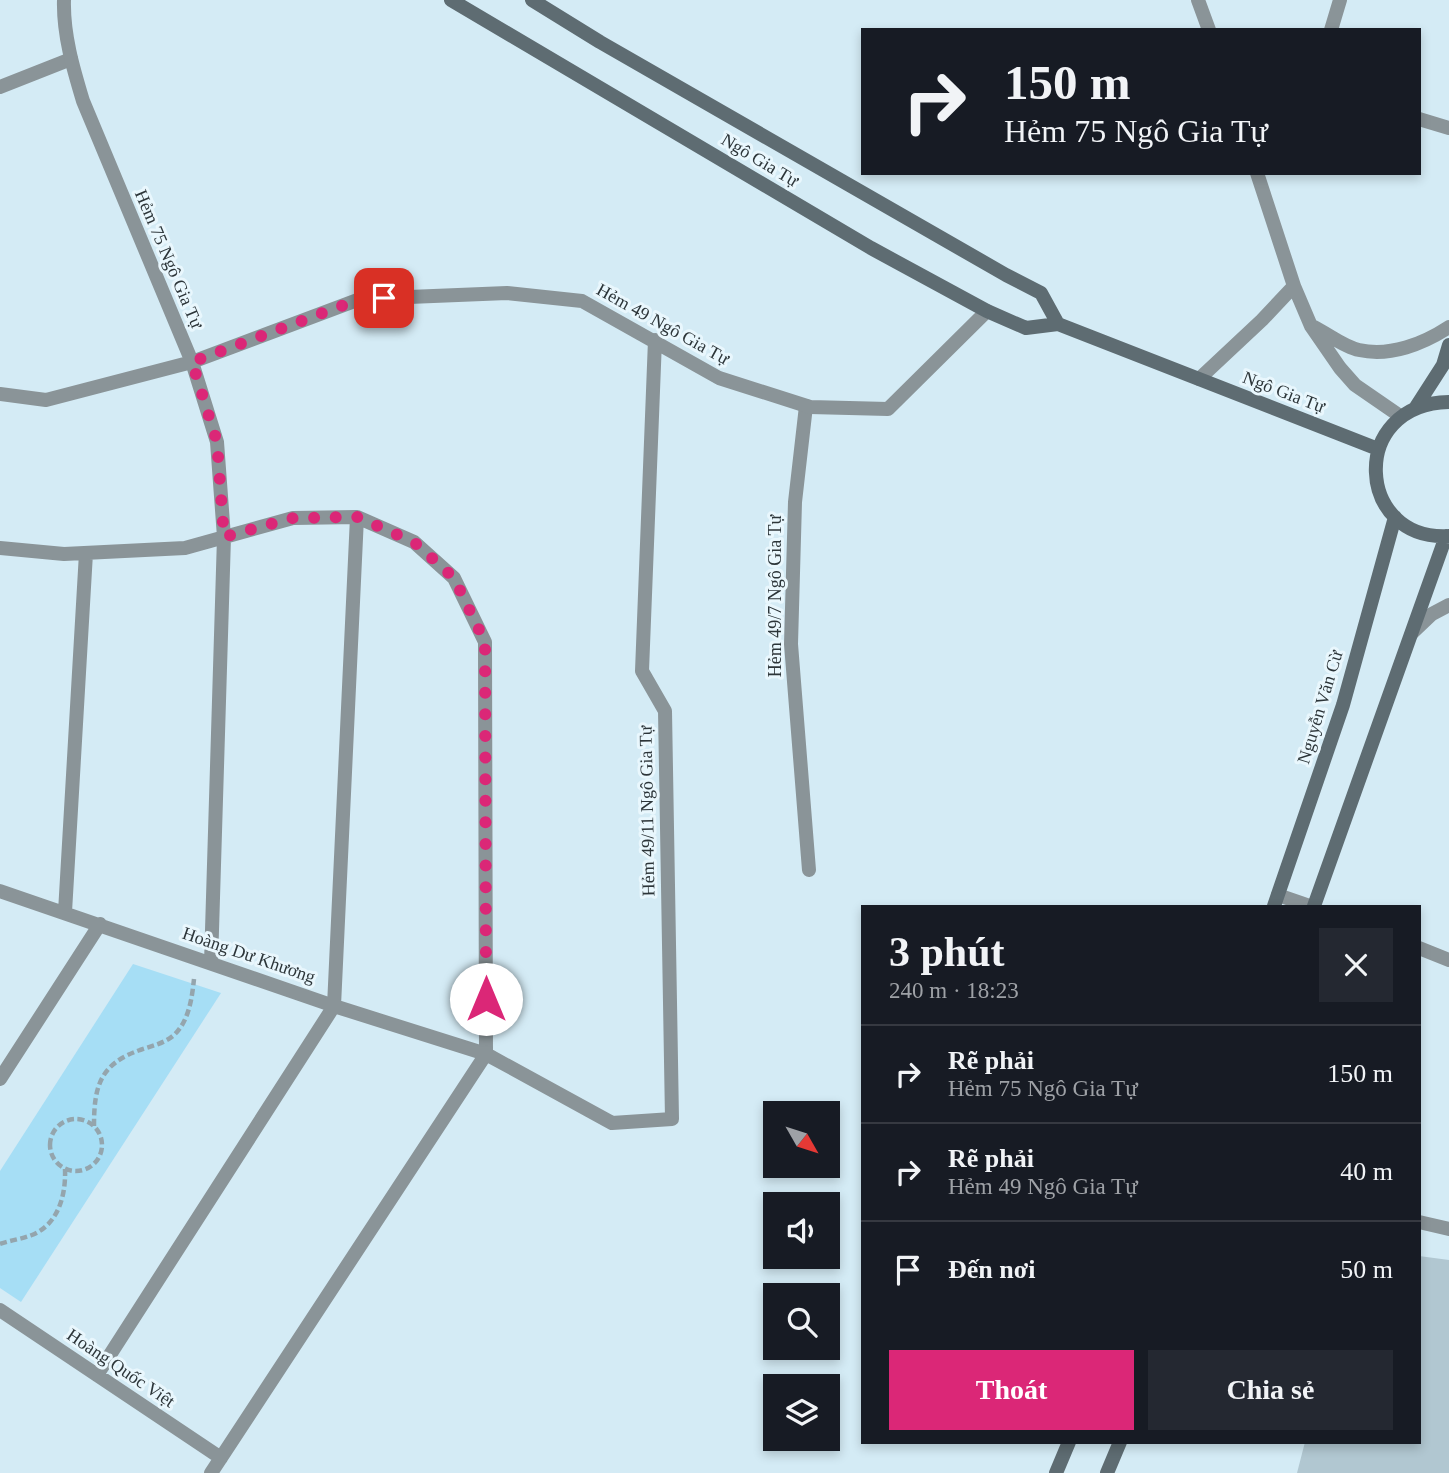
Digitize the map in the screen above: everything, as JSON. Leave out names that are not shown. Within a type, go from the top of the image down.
[{"type":"main road","name":"Ngô Gia Tự","points":[[451,0],[870,248],[987,311],[1026,328],[1058,324],[1378,449]]},
{"type":"main road","name":"Ngô Gia Tự","points":[[532,0],[635,63],[1041,293],[1058,324]]},
{"type":"main road","points":[[1416,407],[1443,365],[1449,345]]},
{"type":"main road","points":[[1312,905],[1448,536],[1426,535],[1395,517],[1384,503],[1377,486],[1375,467],[1378,449],[1387,431],[1401,416],[1416,407],[1433,402],[1449,402]]},
{"type":"main road","name":"Nguyễn Văn Cừ","points":[[1276,901],[1343,705],[1395,517]]},
{"type":"main road","points":[[1056,1473],[1068,1444]]},
{"type":"main road","points":[[1107,1473],[1119,1444]]},
{"type":"street","name":"Hẻm 75 Ngô Gia Tự","points":[[64,0],[71,60],[83,101],[192,362],[217,442],[224,537],[204,960]]},
{"type":"street","points":[[1198,0],[1208,28]]},
{"type":"street","points":[[1332,28],[1340,0]]},
{"type":"street","points":[[0,87],[71,60]]},
{"type":"street","points":[[1421,120],[1449,128]]},
{"type":"street","points":[[1258,175],[1294,286],[1311,326],[1355,385],[1401,416]]},
{"type":"street","points":[[1199,379],[1294,286]]},
{"type":"street","name":"Hẻm 49 Ngô Gia Tự","points":[[0,394],[46,400],[192,362],[360,299],[507,293],[582,301],[719,378],[806,406],[888,409],[987,311]]},
{"type":"street","points":[[1311,326],[1358,350],[1397,351],[1432,338],[1449,327]]},
{"type":"street","name":"Hẻm 49/11 Ngô Gia Tự","points":[[655,340],[642,671],[665,711],[672,1119]]},
{"type":"street","name":"Hẻm 49/7 Ngô Gia Tự","points":[[806,406],[795,502],[791,644],[809,870]]},
{"type":"street","points":[[97,1375],[334,1006],[357,517]]},
{"type":"street","points":[[0,548],[64,554],[185,548],[293,518],[357,517],[414,542],[454,578],[485,642],[486,1054],[211,1473]]},
{"type":"street","points":[[65,912],[86,553]]},
{"type":"street","points":[[1412,633],[1432,614],[1449,605]]},
{"type":"street","name":"Hoàng Dư Khương","points":[[0,891],[334,1006],[486,1054],[612,1123],[672,1119]]},
{"type":"street","points":[[1276,901],[1305,905]]},
{"type":"street","points":[[0,1079],[100,924]]},
{"type":"street","points":[[1421,949],[1449,960]]},
{"type":"street","points":[[1421,1222],[1449,1229]]},
{"type":"street","name":"Hoàng Quốc Việt","points":[[0,1310],[221,1458]]},
{"type":"path","points":[[94,1126],[96,1090],[101,1077],[120,1059],[176,1034],[186,1019],[204,960]]},
{"type":"path","points":[[74,1118],[83,1119],[94,1126],[103,1144],[97,1161],[83,1171],[65,1169],[57,1164],[50,1149],[53,1131],[66,1120],[74,1118]]},
{"type":"path","points":[[0,1244],[32,1235],[44,1228],[62,1202],[66,1185],[65,1169]]},
{"type":"shaded area","points":[[133,964],[221,993],[21,1302],[0,1288],[0,1171]]},
{"type":"building","points":[[1421,1256],[1449,1260],[1449,1473],[1297,1473],[1304,1444],[1421,1444]]},
{"type":"route","points":[[384,298],[360,299],[192,362],[217,442],[224,537],[293,518],[357,517],[414,542],[454,578],[485,642],[486,999]]}]
